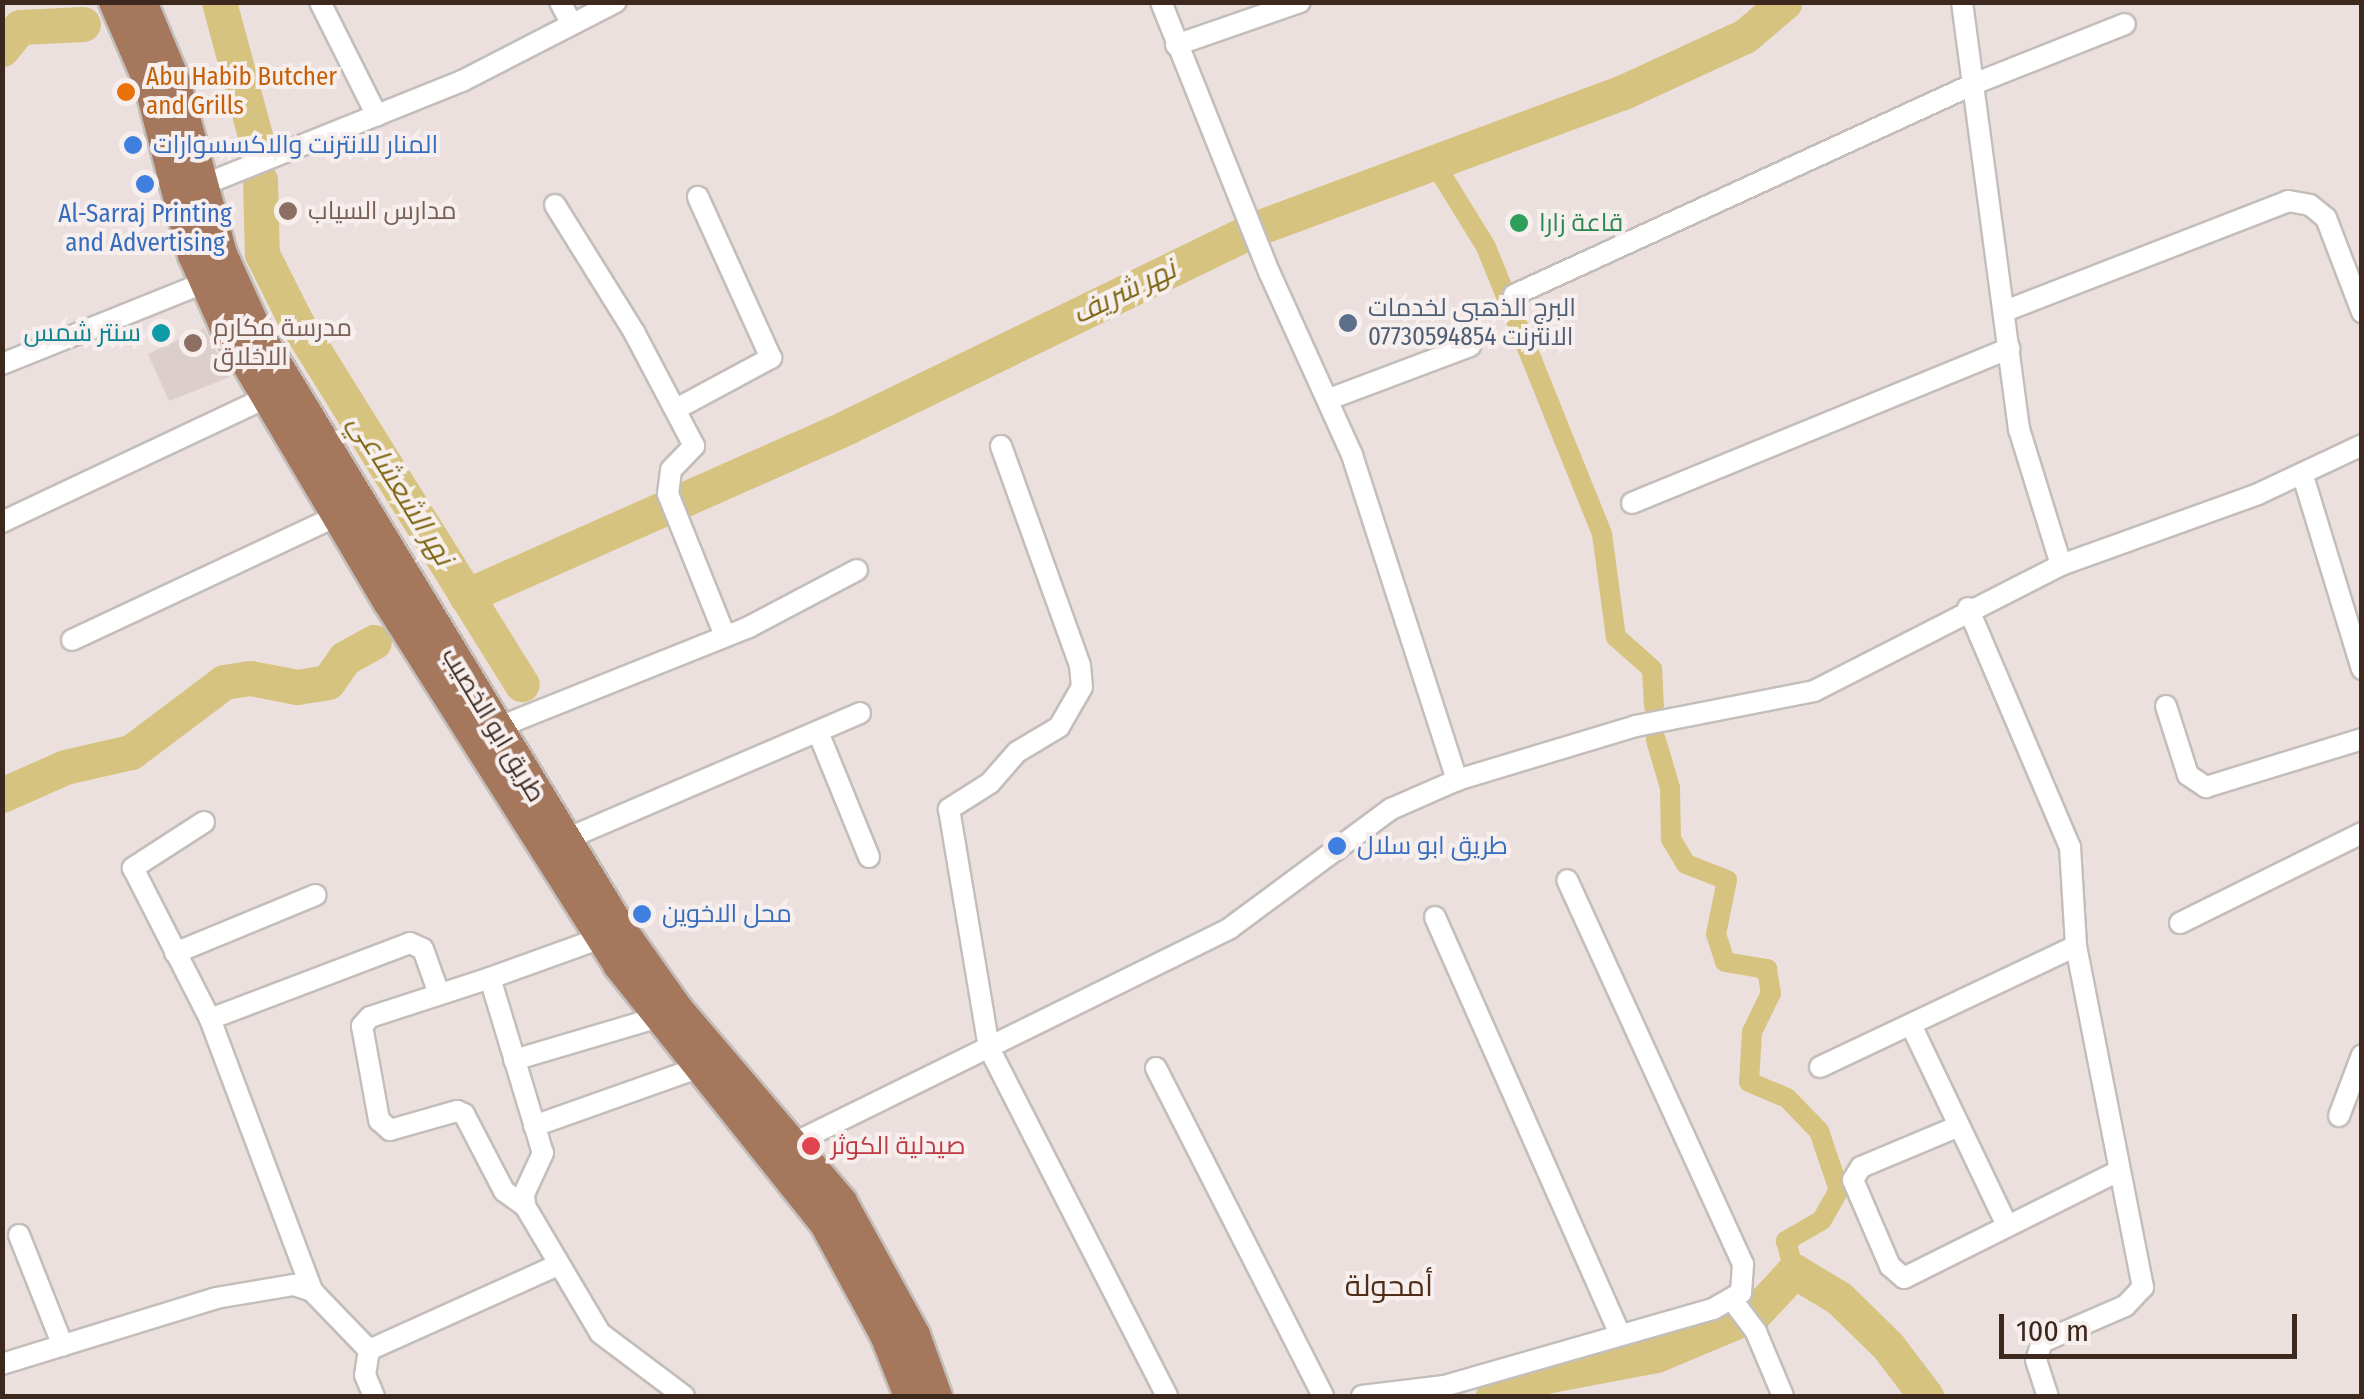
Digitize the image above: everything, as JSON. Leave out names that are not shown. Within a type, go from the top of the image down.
[{"type":"main road","name":"طريق ابو الخصيب","points":[[114,2],[149,83],[204,283],[266,398],[601,938],[656,1018],[851,1243],[909,1396]]},
{"type":"main road","name":"طريق ابو الخصيب","points":[[142,2],[174,81],[232,282],[258,333],[564,840],[678,1009],[796,1142],[851,1243],[915,1336],[936,1396]]},
{"type":"street","points":[[320,2],[377,116]]},
{"type":"street","points":[[560,2],[571,22]]},
{"type":"street","points":[[203,185],[278,159],[462,80],[616,2]]},
{"type":"street","points":[[1161,2],[1270,274],[1330,400],[1458,780]]},
{"type":"street","points":[[1176,45],[1300,2]]},
{"type":"street","points":[[1962,2],[1976,83],[2019,429],[2061,565]]},
{"type":"street","points":[[1514,294],[1976,83],[2124,24]]},
{"type":"street","points":[[678,408],[771,358],[698,198]]},
{"type":"street","points":[[2004,310],[2288,201],[2310,205],[2326,218],[2362,312]]},
{"type":"street","points":[[554,205],[678,408],[694,446],[671,470],[668,494],[725,636]]},
{"type":"street","points":[[2,364],[204,283]]},
{"type":"street","points":[[1330,400],[1470,346]]},
{"type":"street","points":[[1632,503],[2009,348]]},
{"type":"street","points":[[2,522],[266,398]]},
{"type":"street","points":[[796,1142],[1230,928],[1392,808],[1458,780],[1636,726],[1814,692],[1968,608],[2061,565],[2303,476],[2362,445]]},
{"type":"street","points":[[1001,446],[1080,665],[1082,686],[1059,727],[1017,752],[990,783],[950,809],[990,1048],[1167,1396]]},
{"type":"street","points":[[2303,476],[2360,657]]},
{"type":"street","points":[[72,640],[336,516]]},
{"type":"street","points":[[494,729],[725,636],[856,570]]},
{"type":"street","points":[[1968,608],[2070,847],[2076,946],[2143,1287],[2125,1306],[2042,1342],[2036,1360],[2048,1396]]},
{"type":"street","points":[[2166,706],[2188,775],[2206,787],[2362,739]]},
{"type":"street","points":[[564,840],[860,712]]},
{"type":"street","points":[[818,732],[869,856]]},
{"type":"street","points":[[204,822],[133,868],[210,1019],[312,1290],[369,1350]]},
{"type":"street","points":[[2180,924],[2362,833]]},
{"type":"street","points":[[1567,880],[1743,1264],[1745,1281],[1738,1306]]},
{"type":"street","points":[[175,953],[316,895]]},
{"type":"street","points":[[1435,917],[1620,1336]]},
{"type":"street","points":[[525,1206],[504,1191],[464,1114],[390,1130],[379,1120],[362,1026],[370,1017],[601,938]]},
{"type":"street","points":[[210,1019],[410,943],[423,950],[439,994]]},
{"type":"street","points":[[1820,1066],[2076,946]]},
{"type":"street","points":[[490,978],[542,1163],[524,1194],[525,1206],[556,1266],[600,1333],[684,1396]]},
{"type":"street","points":[[514,1060],[656,1018]]},
{"type":"street","points":[[1911,1025],[2006,1223]]},
{"type":"street","points":[[2339,1116],[2362,1056]]},
{"type":"street","points":[[534,1126],[698,1068]]},
{"type":"street","points":[[1156,1068],[1323,1396]]},
{"type":"street","points":[[1959,1126],[1861,1168],[1853,1180],[1890,1266],[1904,1278],[2006,1223],[2119,1171]]},
{"type":"street","points":[[19,1235],[62,1346]]},
{"type":"street","points":[[369,1350],[556,1266]]},
{"type":"street","points":[[2,1364],[216,1298],[294,1285],[312,1290]]},
{"type":"street","points":[[1738,1306],[1756,1332],[1783,1396]]},
{"type":"street","points":[[1362,1396],[1444,1386],[1738,1306]]},
{"type":"street","points":[[369,1350],[365,1376],[374,1396]]},
{"type":"shaded area","points":[[204,328],[230,377],[169,401],[148,354]]},
{"type":"waterway","name":"نهر الشعشاعي","points":[[219,2],[257,143]]},
{"type":"waterway","name":"نهر شريف","points":[[466,596],[849,426],[1252,230],[1621,93],[1745,36],[1785,2]]},
{"type":"waterway","points":[[2,49],[20,27],[83,24]]},
{"type":"waterway","points":[[1435,164],[1486,247],[1550,405],[1602,534],[1616,637],[1652,669],[1654,706]]},
{"type":"waterway","name":"نهر الشعشاعي","points":[[260,180],[262,254],[295,320],[522,684]]},
{"type":"waterway","points":[[2,795],[65,767],[131,752],[224,682],[250,678],[297,687],[328,682],[345,658],[374,642]]},
{"type":"waterway","points":[[1656,740],[1670,788],[1671,839],[1686,864],[1727,880],[1716,934],[1725,962],[1767,969],[1771,993],[1752,1032],[1749,1082],[1787,1098],[1819,1131],[1839,1190],[1822,1220],[1786,1241],[1794,1271]]},
{"type":"waterway","points":[[1493,1396],[1545,1376],[1656,1355],[1754,1314],[1794,1271],[1839,1298],[1888,1346],[1926,1396]]},
{"type":"place","name":"Abu Habib Butcher and Grills","points":[[126,92]]},
{"type":"place","name":"المنار للانترنت والاكسسوارات","points":[[133,145]]},
{"type":"place","name":"Al-Sarraj Printing and Advertising","points":[[145,184]]},
{"type":"place","name":"مدارس السياب","points":[[288,211]]},
{"type":"place","name":"قاعة زارا","points":[[1519,223]]},
{"type":"place","name":"البرج الذهبي لخدمات الانترنت 07730594854","points":[[1348,323]]},
{"type":"place","name":"سنتر شمس","points":[[161,333]]},
{"type":"place","name":"مدرسة مكارم الاخلاق","points":[[193,343]]},
{"type":"place","name":"طريق ابو سلال","points":[[1337,846]]},
{"type":"place","name":"محل الاخوين","points":[[642,914]]},
{"type":"place","name":"صيدلية الكوثر","points":[[811,1146]]},
{"type":"district","name":"أمحولة","points":[[1389,1286]]}]
